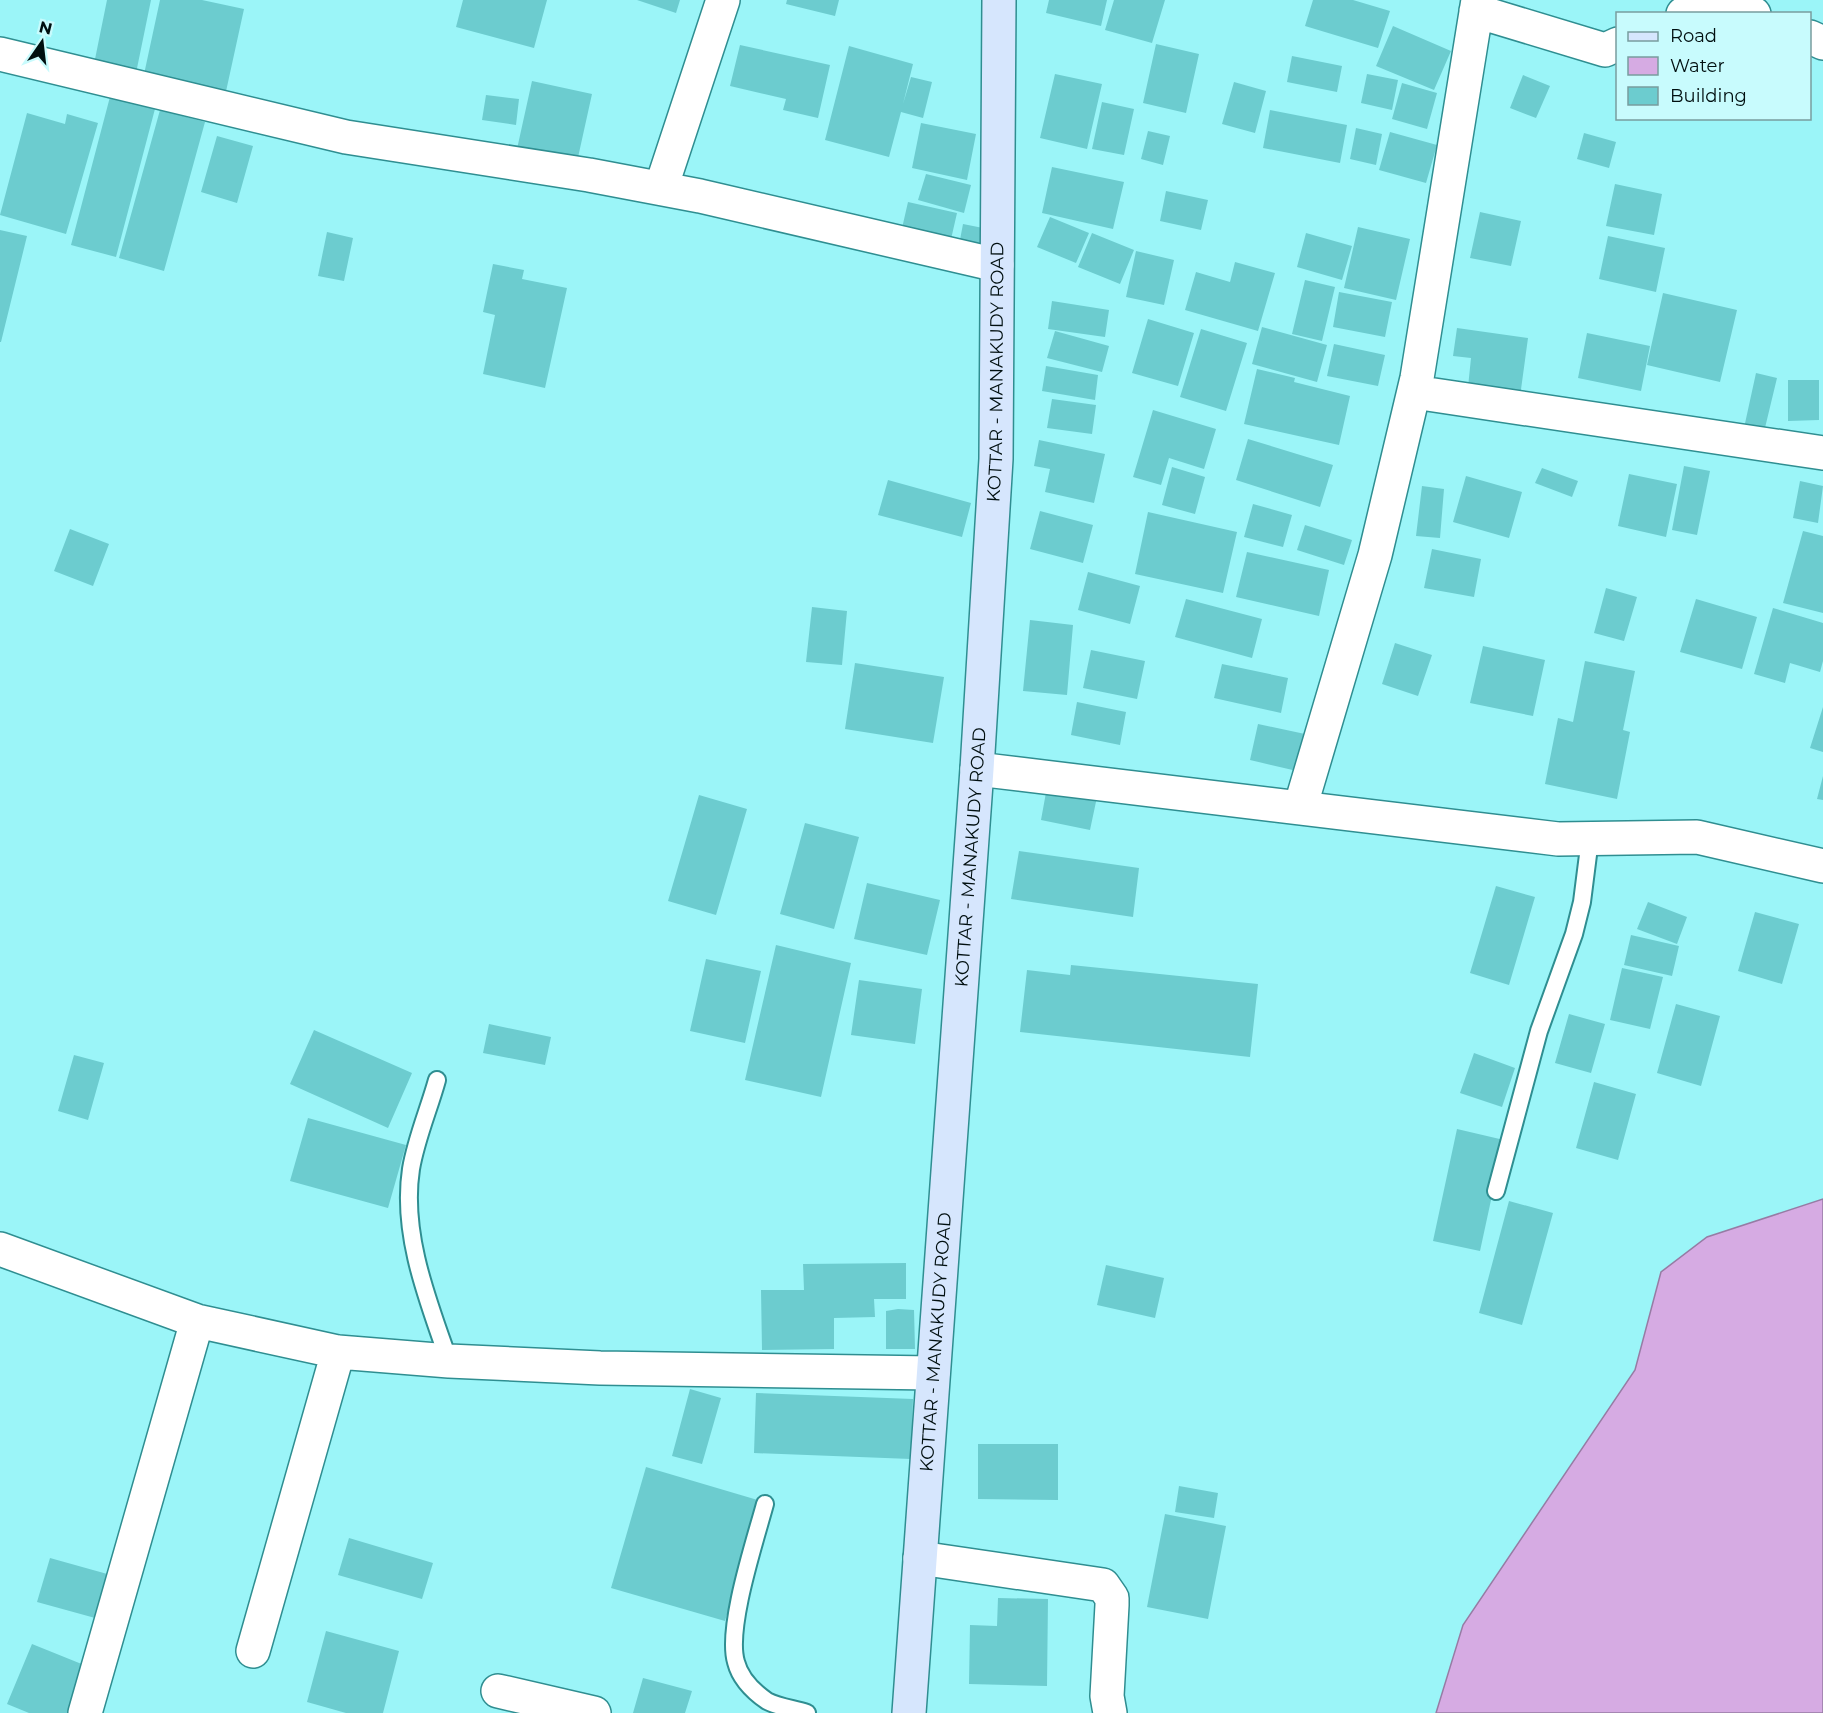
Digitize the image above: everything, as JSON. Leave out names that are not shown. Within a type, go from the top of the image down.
[{"type":"main road","name":"KOTTAR - MANAKUDY ROAD","points":[[909,1713],[977,769],[996,459],[999,0]]},
{"type":"street","points":[[661,188],[723,0]]},
{"type":"street","points":[[1687,12],[1711,0]]},
{"type":"street","points":[[1723,0],[1750,12]]},
{"type":"street","points":[[1300,808],[1376,555],[1414,392],[1477,6],[1605,50],[1616,44]]},
{"type":"street","points":[[0,54],[346,137],[661,188],[997,265]]},
{"type":"street","points":[[1414,392],[1823,452]]},
{"type":"street","points":[[977,769],[1558,839],[1697,837],[1823,866]]},
{"type":"street","points":[[0,1250],[197,1321],[338,1352],[449,1361],[600,1368],[933,1373]]},
{"type":"street","points":[[85,1713],[197,1321]]},
{"type":"street","points":[[253,1651],[338,1352]]},
{"type":"street","points":[[920,1558],[1103,1585],[1112,1598],[1113,1605],[1107,1696],[1110,1713]]},
{"type":"street","points":[[498,1691],[594,1713]]},
{"type":"lane","points":[[1496,1191],[1539,1031],[1574,934],[1582,902],[1590,839]]},
{"type":"lane","points":[[437,1080],[411,1168],[410,1206],[414,1242],[425,1293],[449,1361]]},
{"type":"lane","points":[[765,1504],[739,1607],[735,1633],[735,1662],[748,1684],[769,1702],[807,1713]]},
{"type":"water","points":[[1823,1199],[1823,1713],[1436,1713],[1463,1625],[1635,1370],[1661,1272],[1707,1237]]},
{"type":"building","points":[[107,0],[151,0],[135,78],[93,69]]},
{"type":"building","points":[[160,0],[202,0],[244,9],[225,96],[143,79]]},
{"type":"building","points":[[463,0],[547,0],[534,48],[456,27]]},
{"type":"building","points":[[637,0],[680,0],[676,13]]},
{"type":"building","points":[[787,0],[839,0],[835,16],[786,4]]},
{"type":"building","points":[[1049,0],[1107,0],[1101,26],[1046,13]]},
{"type":"building","points":[[1114,0],[1165,0],[1152,43],[1105,30]]},
{"type":"building","points":[[1313,0],[1353,0],[1390,11],[1378,48],[1305,26]]},
{"type":"building","points":[[1393,26],[1451,51],[1434,90],[1376,66]]},
{"type":"building","points":[[1156,44],[1199,54],[1186,113],[1143,103]]},
{"type":"building","points":[[740,45],[830,65],[818,118],[783,110],[786,99],[730,86]]},
{"type":"building","points":[[849,46],[913,64],[903,104],[911,77],[932,82],[923,118],[901,112],[889,157],[825,140]]},
{"type":"building","points":[[1292,56],[1342,66],[1337,92],[1287,82]]},
{"type":"building","points":[[1055,74],[1102,84],[1087,149],[1040,138]]},
{"type":"building","points":[[1367,74],[1398,80],[1392,110],[1361,103]]},
{"type":"building","points":[[1523,75],[1550,86],[1536,118],[1510,108]]},
{"type":"building","points":[[532,81],[592,94],[577,162],[517,149]]},
{"type":"building","points":[[1234,82],[1266,91],[1255,133],[1222,124]]},
{"type":"building","points":[[1402,83],[1437,93],[1427,129],[1392,119]]},
{"type":"building","points":[[111,93],[156,105],[116,257],[71,245]]},
{"type":"building","points":[[486,95],[519,99],[516,125],[482,120]]},
{"type":"building","points":[[1102,102],[1134,109],[1124,155],[1092,149]]},
{"type":"building","points":[[160,110],[205,122],[164,271],[119,258]]},
{"type":"building","points":[[1270,110],[1347,125],[1340,163],[1263,148]]},
{"type":"building","points":[[27,113],[65,124],[67,114],[98,123],[66,234],[0,215]]},
{"type":"building","points":[[921,123],[976,134],[967,180],[912,168]]},
{"type":"building","points":[[1356,128],[1382,134],[1376,165],[1350,159]]},
{"type":"building","points":[[1148,131],[1170,136],[1163,165],[1141,159]]},
{"type":"building","points":[[1390,132],[1437,145],[1426,183],[1379,170]]},
{"type":"building","points":[[1584,133],[1616,142],[1609,168],[1577,159]]},
{"type":"building","points":[[217,136],[253,146],[237,203],[201,192]]},
{"type":"building","points":[[1052,167],[1124,182],[1113,229],[1042,213]]},
{"type":"building","points":[[926,174],[971,185],[964,213],[918,200]]},
{"type":"building","points":[[1615,184],[1662,194],[1654,235],[1606,226]]},
{"type":"building","points":[[1166,191],[1208,200],[1201,230],[1160,221]]},
{"type":"building","points":[[908,202],[957,213],[949,248],[900,237]]},
{"type":"building","points":[[1480,212],[1521,221],[1511,266],[1470,258]]},
{"type":"building","points":[[1050,217],[1089,233],[1076,263],[1037,247]]},
{"type":"building","points":[[963,224],[983,228],[979,248],[959,245]]},
{"type":"building","points":[[1358,227],[1410,239],[1396,300],[1344,288]]},
{"type":"building","points":[[0,230],[27,236],[1,342],[0,342]]},
{"type":"building","points":[[327,232],[353,238],[344,281],[318,276]]},
{"type":"building","points":[[1092,233],[1134,250],[1120,284],[1078,267]]},
{"type":"building","points":[[1306,233],[1352,246],[1342,280],[1297,267]]},
{"type":"building","points":[[1608,236],[1665,248],[1656,292],[1599,279]]},
{"type":"building","points":[[1136,251],[1174,260],[1164,305],[1126,297]]},
{"type":"building","points":[[1235,262],[1275,273],[1258,331],[1185,310],[1196,272],[1230,282]]},
{"type":"building","points":[[493,264],[524,270],[522,279],[567,288],[545,388],[483,374],[495,315],[483,312]]},
{"type":"building","points":[[1305,280],[1335,287],[1322,341],[1292,334]]},
{"type":"building","points":[[1339,292],[1392,302],[1385,337],[1333,327]]},
{"type":"building","points":[[1663,293],[1737,310],[1720,382],[1647,365]]},
{"type":"building","points":[[1052,301],[1109,310],[1105,337],[1048,329]]},
{"type":"building","points":[[1148,319],[1194,333],[1178,386],[1132,373]]},
{"type":"building","points":[[1262,327],[1327,345],[1317,382],[1252,364]]},
{"type":"building","points":[[1457,328],[1528,338],[1519,404],[1467,397],[1471,358],[1453,356]]},
{"type":"building","points":[[1201,329],[1247,343],[1226,411],[1180,397]]},
{"type":"building","points":[[1055,331],[1109,346],[1102,372],[1047,358]]},
{"type":"building","points":[[1587,333],[1650,346],[1641,391],[1578,378]]},
{"type":"building","points":[[1334,344],[1385,355],[1378,386],[1327,376]]},
{"type":"building","points":[[1046,366],[1098,375],[1095,400],[1042,391]]},
{"type":"building","points":[[1257,369],[1295,378],[1294,382],[1350,396],[1339,445],[1244,424]]},
{"type":"building","points":[[1756,373],[1777,378],[1764,432],[1744,428]]},
{"type":"building","points":[[1788,380],[1819,380],[1819,420],[1788,421]]},
{"type":"building","points":[[1052,399],[1096,405],[1092,434],[1047,428]]},
{"type":"building","points":[[1153,410],[1216,429],[1204,469],[1169,458],[1161,485],[1133,477]]},
{"type":"building","points":[[1248,439],[1333,465],[1320,507],[1236,480]]},
{"type":"building","points":[[1039,440],[1105,454],[1094,503],[1045,492],[1050,469],[1034,466]]},
{"type":"building","points":[[1684,466],[1710,471],[1697,535],[1672,530]]},
{"type":"building","points":[[1172,467],[1205,477],[1195,514],[1162,505]]},
{"type":"building","points":[[1542,468],[1578,481],[1572,497],[1535,483]]},
{"type":"building","points":[[1629,474],[1677,484],[1666,537],[1618,526]]},
{"type":"building","points":[[1466,476],[1522,492],[1509,538],[1453,522]]},
{"type":"building","points":[[888,480],[971,503],[962,537],[878,515]]},
{"type":"building","points":[[1800,481],[1823,486],[1818,523],[1793,518]]},
{"type":"building","points":[[1422,486],[1444,489],[1440,538],[1416,536]]},
{"type":"building","points":[[1253,504],[1292,515],[1283,547],[1244,537]]},
{"type":"building","points":[[1040,511],[1093,525],[1083,563],[1030,549]]},
{"type":"building","points":[[1148,512],[1237,532],[1223,593],[1135,574]]},
{"type":"building","points":[[1305,525],[1352,540],[1344,565],[1297,550]]},
{"type":"building","points":[[70,529],[109,544],[93,586],[54,571]]},
{"type":"building","points":[[1803,531],[1823,536],[1823,613],[1783,603]]},
{"type":"building","points":[[1432,549],[1481,559],[1474,597],[1424,588]]},
{"type":"building","points":[[1247,552],[1329,570],[1319,616],[1236,597]]},
{"type":"building","points":[[1088,572],[1140,586],[1130,624],[1078,610]]},
{"type":"building","points":[[1606,588],[1637,597],[1624,641],[1594,633]]},
{"type":"building","points":[[1186,599],[1262,619],[1252,658],[1175,637]]},
{"type":"building","points":[[1696,599],[1757,617],[1742,669],[1680,652]]},
{"type":"building","points":[[812,607],[847,611],[842,665],[806,662]]},
{"type":"building","points":[[1773,608],[1823,623],[1823,661],[1820,672],[1790,663],[1785,683],[1754,674]]},
{"type":"building","points":[[1030,620],[1073,625],[1067,695],[1023,691]]},
{"type":"building","points":[[1395,643],[1432,655],[1418,696],[1382,684]]},
{"type":"building","points":[[1483,646],[1545,660],[1533,716],[1470,703]]},
{"type":"building","points":[[1091,650],[1145,661],[1137,699],[1083,688]]},
{"type":"building","points":[[1585,661],[1635,671],[1623,730],[1630,732],[1617,799],[1545,784],[1558,718],[1573,722]]},
{"type":"building","points":[[855,663],[944,677],[933,743],[845,729]]},
{"type":"building","points":[[1222,664],[1288,678],[1281,713],[1214,698]]},
{"type":"building","points":[[1077,702],[1126,712],[1120,745],[1071,735]]},
{"type":"building","points":[[1823,707],[1823,752],[1810,748]]},
{"type":"building","points":[[1258,724],[1305,734],[1297,771],[1250,760]]},
{"type":"building","points":[[1823,776],[1823,800],[1817,799]]},
{"type":"building","points":[[1047,787],[1097,797],[1090,830],[1041,820]]},
{"type":"building","points":[[699,795],[747,809],[716,915],[668,901]]},
{"type":"building","points":[[805,823],[859,837],[834,929],[780,914]]},
{"type":"building","points":[[1019,851],[1139,868],[1133,917],[1011,899]]},
{"type":"building","points":[[867,883],[940,900],[927,955],[854,939]]},
{"type":"building","points":[[1496,886],[1535,897],[1509,985],[1470,973]]},
{"type":"building","points":[[1648,902],[1687,917],[1677,944],[1637,929]]},
{"type":"building","points":[[1755,912],[1799,924],[1782,984],[1738,971]]},
{"type":"building","points":[[1631,935],[1679,946],[1672,976],[1624,965]]},
{"type":"building","points":[[776,945],[851,963],[821,1097],[745,1080]]},
{"type":"building","points":[[706,959],[761,971],[745,1043],[690,1031]]},
{"type":"building","points":[[1071,965],[1258,984],[1250,1057],[1020,1032],[1027,970],[1070,975]]},
{"type":"building","points":[[1622,968],[1663,977],[1650,1029],[1610,1020]]},
{"type":"building","points":[[859,980],[922,989],[915,1044],[851,1035]]},
{"type":"building","points":[[1676,1004],[1720,1016],[1701,1086],[1657,1073]]},
{"type":"building","points":[[1569,1014],[1605,1024],[1591,1073],[1555,1063]]},
{"type":"building","points":[[489,1024],[551,1037],[545,1065],[483,1053]]},
{"type":"building","points":[[314,1030],[412,1073],[388,1128],[290,1084]]},
{"type":"building","points":[[1474,1053],[1515,1068],[1502,1107],[1460,1093]]},
{"type":"building","points":[[74,1055],[104,1063],[88,1120],[58,1111]]},
{"type":"building","points":[[1594,1082],[1636,1094],[1618,1160],[1576,1148]]},
{"type":"building","points":[[308,1118],[406,1145],[388,1208],[290,1181]]},
{"type":"building","points":[[1457,1129],[1504,1140],[1480,1251],[1433,1241]]},
{"type":"building","points":[[1509,1201],[1553,1213],[1522,1325],[1479,1313]]},
{"type":"building","points":[[906,1263],[906,1299],[874,1299],[875,1317],[834,1318],[834,1349],[762,1350],[761,1290],[804,1290],[803,1264]]},
{"type":"building","points":[[1106,1265],[1164,1278],[1155,1318],[1097,1305]]},
{"type":"building","points":[[914,1310],[915,1349],[886,1349],[886,1311]]},
{"type":"building","points":[[690,1389],[721,1398],[702,1464],[672,1456]]},
{"type":"building","points":[[756,1393],[913,1399],[911,1459],[754,1453]]},
{"type":"building","points":[[978,1444],[1058,1444],[1058,1500],[978,1499]]},
{"type":"building","points":[[646,1467],[761,1501],[725,1621],[611,1588]]},
{"type":"building","points":[[1179,1486],[1218,1493],[1214,1518],[1175,1512]]},
{"type":"building","points":[[1165,1514],[1226,1526],[1208,1619],[1147,1607]]},
{"type":"building","points":[[349,1538],[433,1563],[422,1599],[338,1575]]},
{"type":"building","points":[[50,1558],[118,1577],[106,1621],[37,1602]]},
{"type":"building","points":[[998,1598],[1048,1599],[1047,1686],[969,1684],[970,1625],[997,1626]]},
{"type":"building","points":[[326,1631],[399,1651],[383,1713],[346,1713],[307,1702]]},
{"type":"building","points":[[32,1644],[94,1669],[76,1713],[29,1713],[7,1704]]},
{"type":"building","points":[[643,1678],[692,1691],[685,1713],[633,1713]]}]
